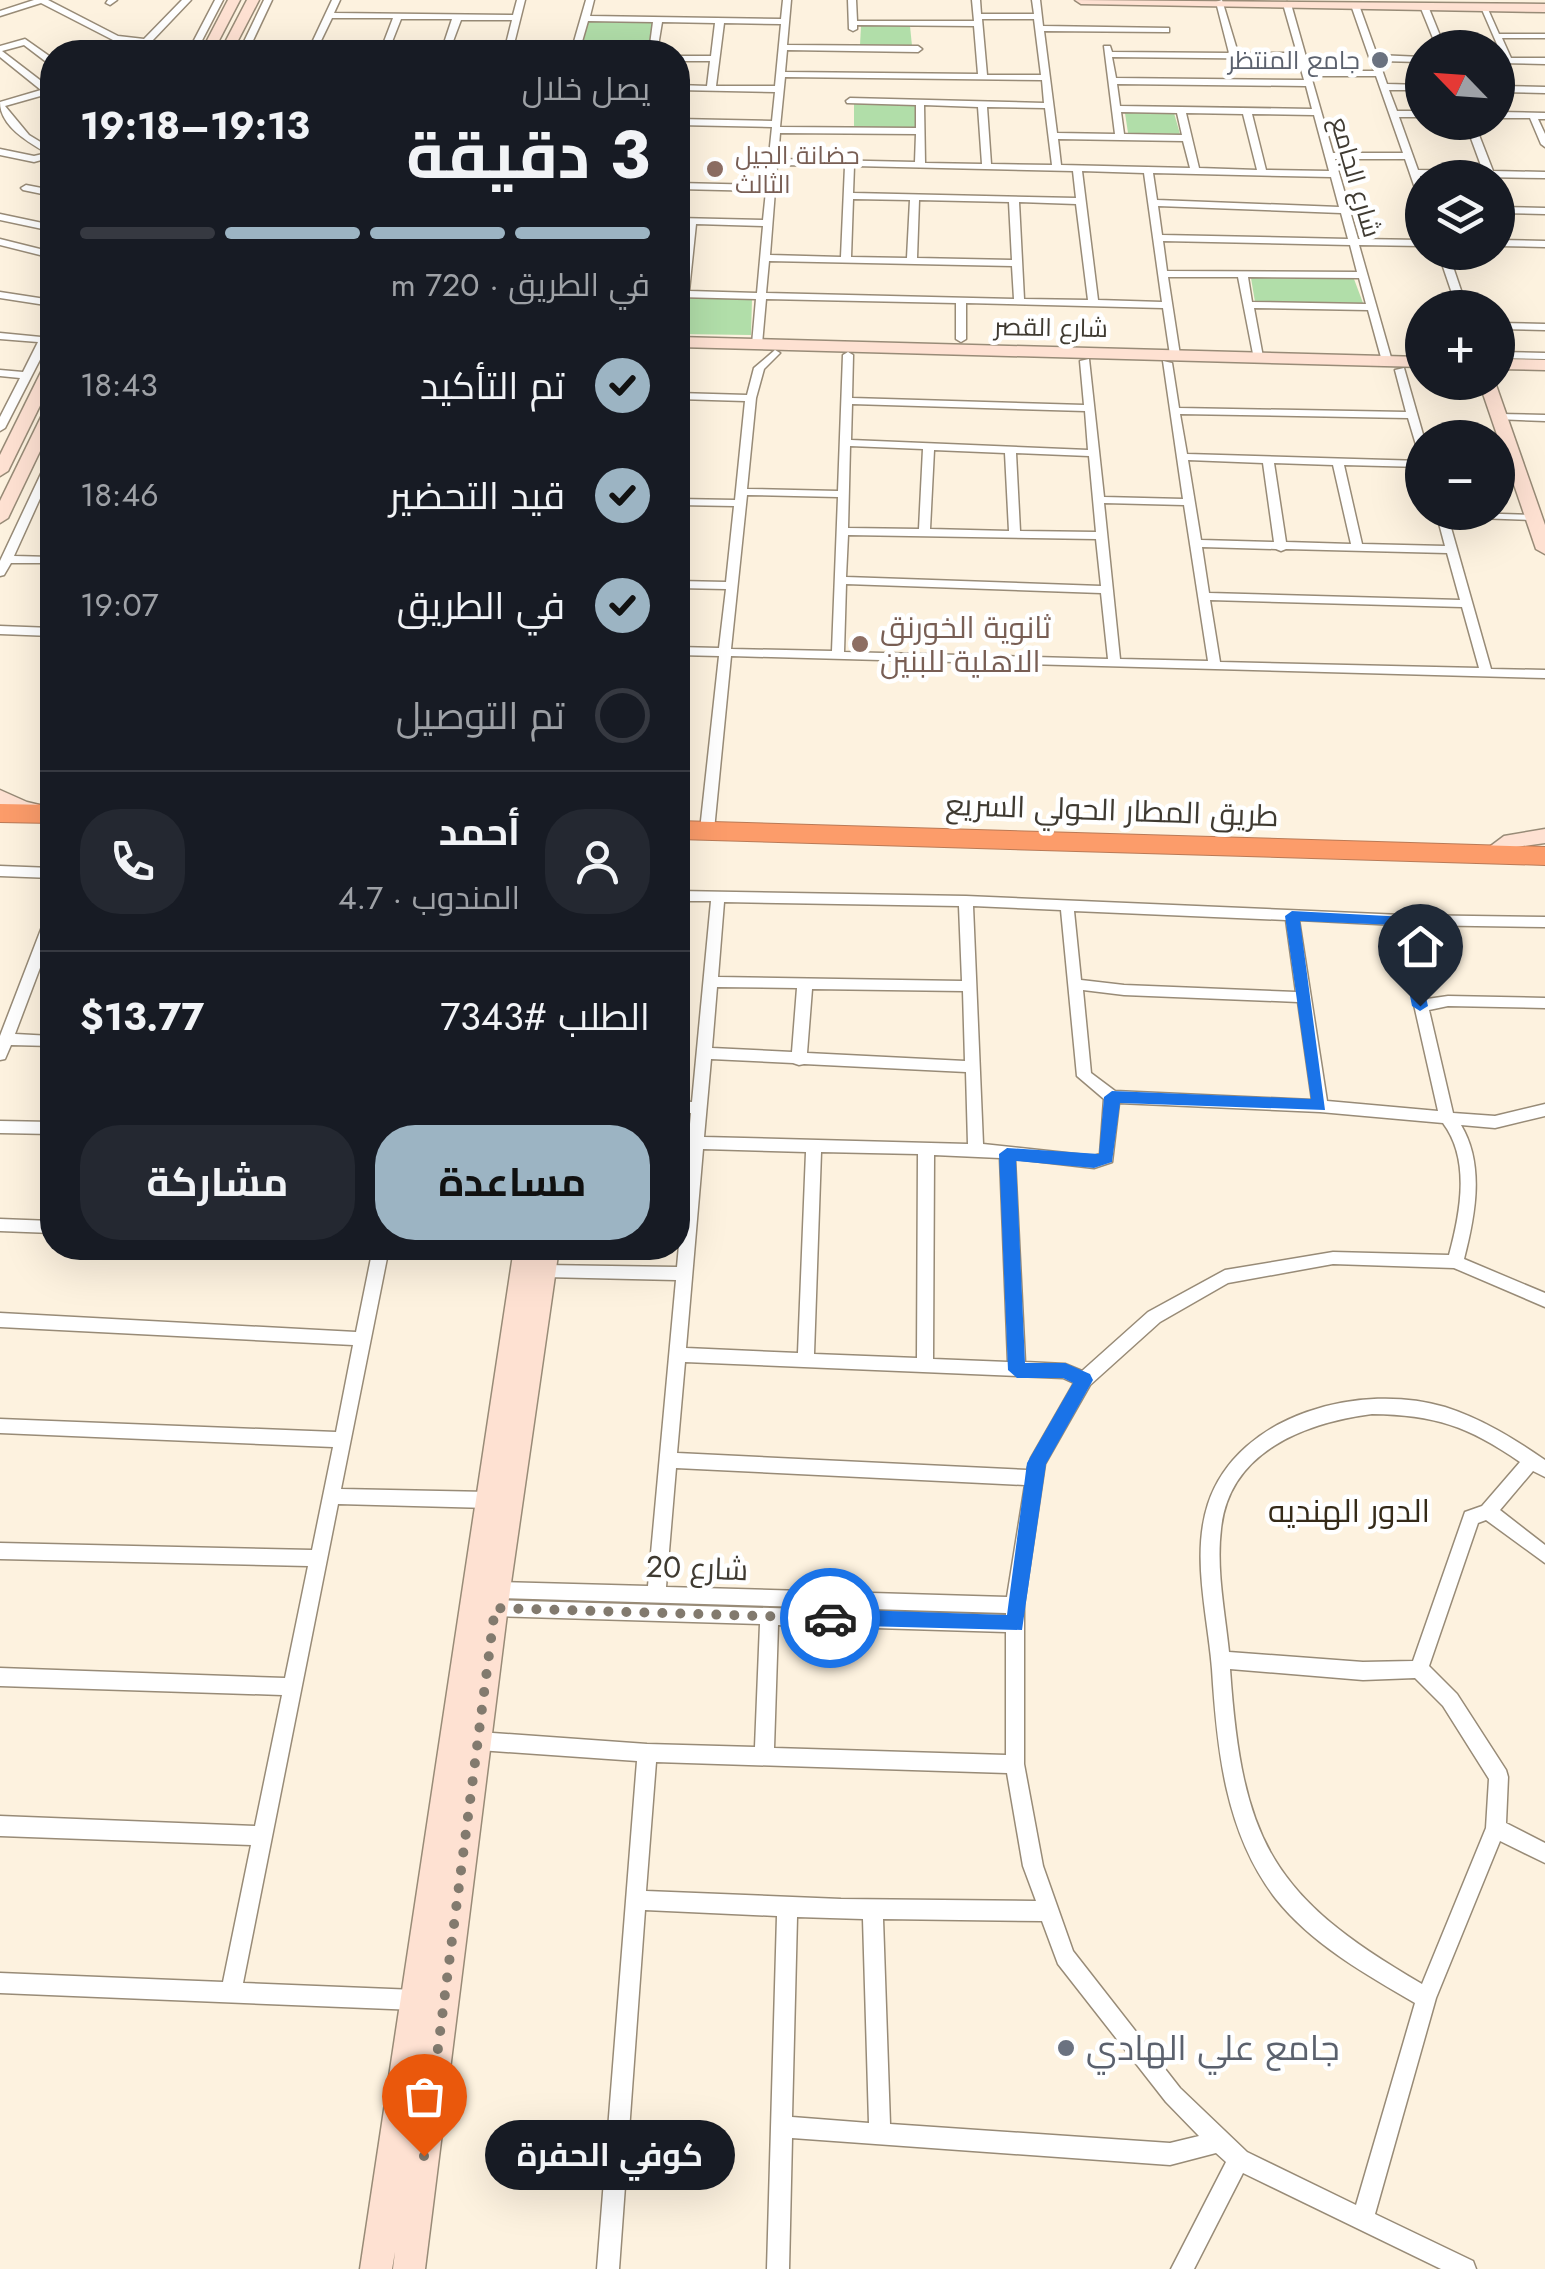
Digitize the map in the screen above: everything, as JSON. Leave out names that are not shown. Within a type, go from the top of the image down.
[{"type":"highway","points":[[0,812],[40,814]]},
{"type":"highway","name":"طريق المطار الحولي السريع","points":[[690,830],[1545,856]]},
{"type":"highway","points":[[0,831],[40,832]]},
{"type":"highway","name":"طريق المطار الحولي السريع","points":[[690,850],[1545,874]]},
{"type":"street","points":[[0,14],[42,0],[102,33],[136,40]]},
{"type":"street","points":[[148,40],[187,0]]},
{"type":"street","points":[[212,40],[216,36],[220,0]]},
{"type":"street","points":[[206,40],[220,14],[234,0]]},
{"type":"street","points":[[232,40],[252,0]]},
{"type":"street","points":[[249,40],[268,0]]},
{"type":"street","points":[[318,40],[336,0]]},
{"type":"street","points":[[511,40],[522,0]]},
{"type":"street","points":[[579,40],[590,0]]},
{"type":"street","points":[[758,344],[787,0]]},
{"type":"street","points":[[852,0],[852,48]]},
{"type":"street","points":[[976,0],[983,77]]},
{"type":"street","points":[[1036,0],[1057,169]]},
{"type":"street","points":[[1081,0],[1490,4]]},
{"type":"street","points":[[1379,0],[1545,6]]},
{"type":"street","points":[[1162,1],[1171,54]]},
{"type":"street","points":[[1220,2],[1234,55]]},
{"type":"street","name":"شارع الجامع","points":[[1287,4],[1362,275],[1414,420]]},
{"type":"street","points":[[1490,4],[1495,30]]},
{"type":"street","points":[[1356,5],[1410,160]]},
{"type":"street","points":[[1424,6],[1434,30]]},
{"type":"street","points":[[178,10],[220,14]]},
{"type":"street","points":[[246,14],[261,14]]},
{"type":"street","points":[[329,16],[516,18]]},
{"type":"street","points":[[389,40],[398,17]]},
{"type":"street","points":[[450,40],[458,18]]},
{"type":"street","points":[[586,18],[785,22]]},
{"type":"street","points":[[655,40],[658,19]]},
{"type":"street","points":[[712,89],[720,20]]},
{"type":"street","points":[[854,23],[978,20],[1166,30]]},
{"type":"street","points":[[917,24],[919,76]]},
{"type":"street","points":[[1104,29],[1120,136]]},
{"type":"street","points":[[216,36],[221,40]]},
{"type":"street","points":[[1515,36],[1545,36]]},
{"type":"street","points":[[0,51],[26,42],[40,53]]},
{"type":"street","points":[[782,47],[918,48]]},
{"type":"street","points":[[0,51],[40,82]]},
{"type":"street","points":[[1108,54],[1300,56]]},
{"type":"street","points":[[690,58],[714,58]]},
{"type":"street","points":[[1376,58],[1405,59]]},
{"type":"street","points":[[1515,61],[1545,61]]},
{"type":"street","points":[[780,74],[1047,78]]},
{"type":"street","points":[[1113,81],[1381,74]]},
{"type":"street","points":[[850,131],[852,75]]},
{"type":"street","points":[[1386,86],[1405,87]]},
{"type":"street","points":[[690,88],[779,89]]},
{"type":"street","points":[[1515,89],[1545,90]]},
{"type":"street","points":[[40,93],[0,106],[26,137],[40,146]]},
{"type":"street","points":[[850,101],[1050,106]]},
{"type":"street","points":[[920,103],[920,166]]},
{"type":"street","points":[[982,105],[987,168]]},
{"type":"street","points":[[1118,109],[1316,112]]},
{"type":"street","points":[[1181,110],[1195,172]]},
{"type":"street","points":[[1247,111],[1262,173]]},
{"type":"street","points":[[1395,114],[1405,114]]},
{"type":"street","points":[[1515,116],[1545,116]]},
{"type":"street","points":[[1533,116],[1545,144]]},
{"type":"street","points":[[690,123],[920,132]]},
{"type":"street","points":[[1053,136],[1188,138]]},
{"type":"street","points":[[0,152],[40,156]]},
{"type":"street","points":[[1330,156],[1409,156]]},
{"type":"street","points":[[772,162],[1335,174]]},
{"type":"street","points":[[846,259],[850,164]]},
{"type":"street","points":[[1077,169],[1092,303]]},
{"type":"street","points":[[1148,172],[1166,305],[1174,411],[1214,666]]},
{"type":"street","points":[[1515,175],[1545,176]]},
{"type":"street","points":[[690,186],[770,188]]},
{"type":"street","points":[[26,188],[40,191]]},
{"type":"street","points":[[848,196],[1081,200]]},
{"type":"street","points":[[912,260],[915,198]]},
{"type":"street","points":[[1014,200],[1020,302]]},
{"type":"street","points":[[1152,204],[1346,210]]},
{"type":"street","points":[[1515,210],[1545,211]]},
{"type":"street","points":[[0,216],[40,225]]},
{"type":"street","points":[[690,230],[692,222],[767,223]]},
{"type":"street","points":[[1157,238],[1405,242]]},
{"type":"street","points":[[0,242],[40,252]]},
{"type":"street","points":[[1515,244],[1545,244]]},
{"type":"street","points":[[763,258],[1017,263]]},
{"type":"street","points":[[1162,274],[1362,275]]},
{"type":"street","points":[[1242,274],[1258,357]]},
{"type":"street","points":[[690,294],[1166,305]]},
{"type":"street","points":[[0,296],[40,301]]},
{"type":"street","points":[[961,301],[961,339]]},
{"type":"street","points":[[1249,306],[1372,307]]},
{"type":"street","points":[[1515,326],[1545,326]]},
{"type":"street","points":[[0,336],[40,340]]},
{"type":"street","name":"شارع القصر","points":[[690,342],[998,354]]},
{"type":"street","points":[[0,428],[40,350]]},
{"type":"street","points":[[690,351],[998,354],[1085,361],[1171,359],[1405,367]]},
{"type":"street","points":[[707,830],[750,398],[758,368],[775,353]]},
{"type":"street","points":[[838,655],[848,354]]},
{"type":"street","points":[[1515,355],[1545,356]]},
{"type":"street","name":"شارع القصر","points":[[1041,356],[1258,357],[1405,364]]},
{"type":"street","points":[[1085,361],[1114,663]]},
{"type":"street","points":[[1515,366],[1545,369]]},
{"type":"street","points":[[1515,371],[1545,369]]},
{"type":"street","points":[[0,373],[28,375]]},
{"type":"street","points":[[0,470],[40,390]]},
{"type":"street","points":[[690,396],[750,398]]},
{"type":"street","points":[[1494,400],[1545,549]]},
{"type":"street","points":[[846,401],[1090,408]]},
{"type":"street","points":[[1174,411],[1413,415]]},
{"type":"street","points":[[1500,417],[1545,418]]},
{"type":"street","points":[[0,518],[6,497],[40,433]]},
{"type":"street","points":[[845,443],[1094,453]]},
{"type":"street","points":[[924,532],[929,447]]},
{"type":"street","points":[[1010,450],[1014,534]]},
{"type":"street","points":[[1182,456],[1405,464]]},
{"type":"street","points":[[1268,459],[1281,548]]},
{"type":"street","points":[[1338,462],[1357,547]]},
{"type":"street","points":[[690,501],[843,494]]},
{"type":"street","points":[[0,573],[40,496]]},
{"type":"street","points":[[1098,500],[1189,502]]},
{"type":"street","points":[[1515,516],[1534,517]]},
{"type":"street","points":[[842,530],[1102,536]]},
{"type":"street","points":[[1446,530],[1486,672]]},
{"type":"street","points":[[1195,543],[1452,550]]},
{"type":"street","points":[[6,559],[40,560]]},
{"type":"street","points":[[840,580],[1107,590]]},
{"type":"street","points":[[690,584],[733,586]]},
{"type":"street","points":[[1204,596],[1467,604]]},
{"type":"street","points":[[0,630],[40,632]]},
{"type":"street","points":[[690,650],[1545,674]]},
{"type":"street","points":[[0,797],[40,812]]},
{"type":"street","points":[[1490,854],[1511,840],[1545,836]]},
{"type":"street","points":[[0,871],[40,873]]},
{"type":"street","points":[[690,896],[966,900],[1292,916],[1545,922]]},
{"type":"street","points":[[690,1219],[718,897]]},
{"type":"street","points":[[966,900],[976,1150]]},
{"type":"street","points":[[1067,905],[1084,1076],[1112,1097],[1320,1106],[1495,1122],[1545,1110]]},
{"type":"street","points":[[1292,916],[1320,1106]]},
{"type":"street","points":[[1402,920],[1446,1118],[1458,1128],[1464,1144],[1469,1184],[1455,1262]]},
{"type":"street","points":[[0,1055],[40,952]]},
{"type":"street","points":[[36,962],[40,962]]},
{"type":"street","points":[[711,982],[968,986]]},
{"type":"street","points":[[799,1060],[805,982]]},
{"type":"street","points":[[1073,984],[1124,990],[1302,997]]},
{"type":"street","points":[[1420,1006],[1448,1001],[1545,1003]]},
{"type":"street","points":[[6,1039],[40,1040]]},
{"type":"street","points":[[704,1054],[972,1067]]},
{"type":"street","points":[[697,1143],[976,1150],[1094,1162],[1106,1158],[1112,1097]]},
{"type":"street","points":[[690,1108],[700,1108]]},
{"type":"street","points":[[0,1126],[40,1128]]},
{"type":"street","points":[[806,1358],[814,1147]]},
{"type":"street","points":[[925,1365],[926,1149]]},
{"type":"street","points":[[1007,1154],[1017,1370]]},
{"type":"street","points":[[0,1226],[40,1227]]},
{"type":"street","points":[[1465,2269],[1239,2160],[1173,2095],[1065,1957],[1025,1834],[1015,1764],[1015,1615],[1036,1463],[1084,1380],[1154,1317],[1224,1277],[1333,1258],[1455,1262],[1545,1300]]},
{"type":"street","points":[[230,1994],[378,1260]]},
{"type":"street","points":[[376,2269],[524,1260]]},
{"type":"street","points":[[409,2269],[496,1599],[546,1260]]},
{"type":"street","points":[[555,1260],[685,1274]]},
{"type":"street","points":[[656,1594],[686,1260]]},
{"type":"street","points":[[0,1320],[362,1339]]},
{"type":"street","points":[[678,1355],[1065,1370],[1084,1380]]},
{"type":"street","points":[[1420,1669],[1471,1518],[1488,1511],[1538,1464],[1474,1425],[1421,1408],[1364,1408],[1299,1420],[1253,1453],[1223,1488],[1214,1522],[1211,1566],[1225,1734],[1237,1796],[1269,1872],[1318,1925],[1364,1961],[1426,1998]]},
{"type":"street","points":[[0,1426],[342,1440]]},
{"type":"street","points":[[669,1460],[1035,1478]]},
{"type":"street","points":[[331,1496],[488,1500]]},
{"type":"street","points":[[1488,1511],[1545,1555]]},
{"type":"street","points":[[0,1551],[319,1558]]},
{"type":"street","name":"شارع 20","points":[[496,1599],[656,1594],[1015,1615]]},
{"type":"street","name":"شارع 20","points":[[496,1599],[770,1617],[1015,1615]]},
{"type":"street","points":[[764,1757],[770,1617]]},
{"type":"street","points":[[1220,1660],[1363,1670],[1420,1669],[1450,1700],[1499,1777],[1496,1828],[1426,1998],[1362,2220]]},
{"type":"street","points":[[0,1677],[293,1687]]},
{"type":"street","points":[[479,1741],[647,1753],[1015,1764]]},
{"type":"street","points":[[608,2269],[647,1753]]},
{"type":"street","points":[[0,1826],[261,1836]]},
{"type":"street","points":[[1496,1828],[1545,1853]]},
{"type":"street","points":[[636,1900],[873,1911],[924,1908],[1048,1912]]},
{"type":"street","points":[[778,2269],[787,1907]]},
{"type":"street","points":[[873,1911],[880,2132]]},
{"type":"street","points":[[0,1982],[416,2000]]},
{"type":"street","points":[[781,2127],[1170,2154],[1220,2141]]},
{"type":"street","points":[[1182,2269],[1239,2160]]},
{"type":"green space","points":[[586,20],[655,21],[651,40],[581,40]]},
{"type":"green space","points":[[861,26],[910,26],[912,46],[860,45]]},
{"type":"green space","points":[[854,103],[917,105],[917,130],[854,129]]},
{"type":"green space","points":[[1125,113],[1174,113],[1180,134],[1128,133]]},
{"type":"green space","points":[[1251,278],[1354,279],[1363,303],[1255,302]]},
{"type":"green space","points":[[690,297],[752,299],[751,335],[690,334]]},
{"type":"way so far","points":[[424,2156],[495,1608],[830,1618]]},
{"type":"place","name":"جامع المنتظر","points":[[1380,60]]},
{"type":"place","name":"حضانة الجيل الثالث","points":[[715,169]]},
{"type":"place","name":"ثانوية الخورنق الاهلية للبنين","points":[[860,644]]},
{"type":"place","name":"جامع علي الهادي","points":[[1066,2048]]},
{"type":"place","name":"كوفي الحفرة","points":[[424,2156]]},
{"type":"district","name":"الدور الهنديه","points":[[1349,1511]]},
{"type":"route","points":[[830,1618],[1015,1624],[1036,1463],[1084,1380],[1065,1370],[1017,1370],[1007,1154],[1094,1162],[1106,1158],[1112,1097],[1320,1106],[1292,916],[1402,920],[1420,1006]]}]
